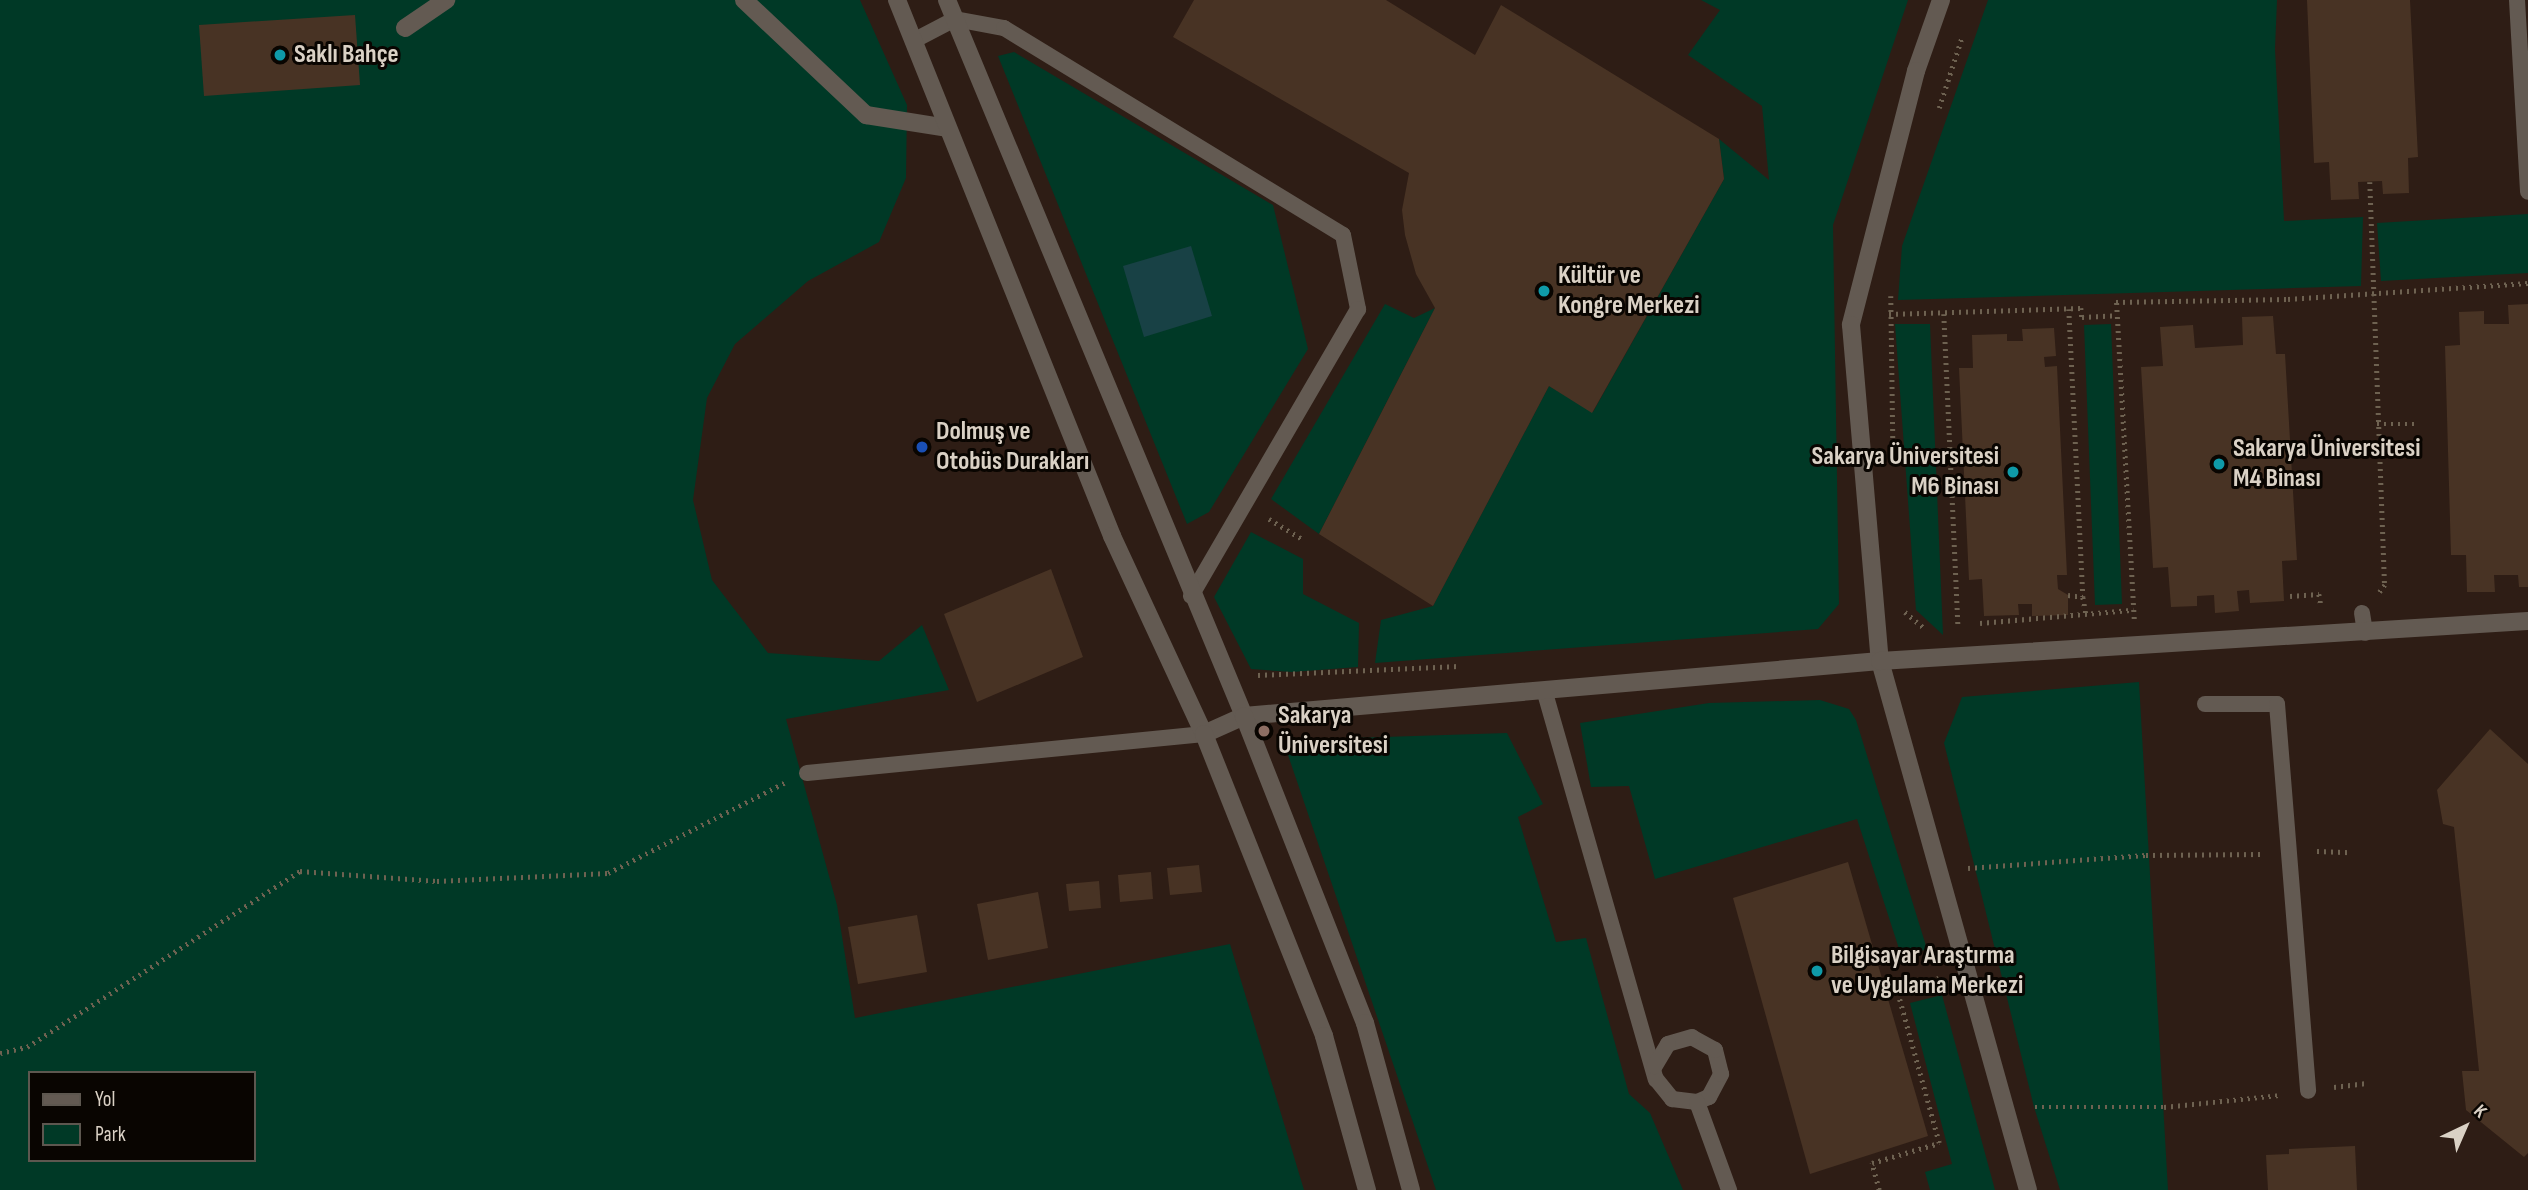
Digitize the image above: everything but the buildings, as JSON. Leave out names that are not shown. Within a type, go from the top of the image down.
[{"type":"street","points":[[405,28],[446,0]]},
{"type":"street","points":[[744,0],[866,115],[947,128]]},
{"type":"street","points":[[897,0],[1112,536],[1204,734],[1324,1036],[1367,1190]]},
{"type":"street","points":[[947,0],[1191,596],[1244,716],[1364,1023],[1411,1190]]},
{"type":"street","points":[[1941,0],[1916,71],[1851,325],[1880,661],[2028,1190]]},
{"type":"street","points":[[1204,734],[1244,716],[1545,693],[1880,661],[2528,621]]},
{"type":"lane","points":[[2517,0],[2528,192]]},
{"type":"lane","points":[[913,41],[955,19],[1004,28],[1343,235],[1359,309],[1191,596]]},
{"type":"lane","points":[[2362,613],[2365,633]]},
{"type":"lane","points":[[1545,693],[1662,1091],[1672,1099],[1697,1102],[1709,1097],[1721,1074],[1714,1049],[1692,1037],[1679,1038],[1659,1054],[1655,1066]]},
{"type":"lane","points":[[2205,704],[2277,704],[2308,1091]]},
{"type":"lane","points":[[807,773],[1204,734]]},
{"type":"lane","points":[[1697,1102],[1729,1190]]},
{"type":"path","points":[[1936,117],[1965,26]]},
{"type":"path","points":[[2362,613],[2385,585],[2371,295],[2370,182]]},
{"type":"path","points":[[2134,627],[2116,302],[2371,295],[2528,283]]},
{"type":"path","points":[[1892,287],[1889,314],[1893,447]]},
{"type":"path","points":[[1889,314],[2081,308],[2082,317],[2117,315]]},
{"type":"path","points":[[2069,309],[2086,614]]},
{"type":"path","points":[[1944,314],[1955,625],[2133,610]]},
{"type":"path","points":[[2377,424],[2415,424]]},
{"type":"path","points":[[1257,512],[1304,540]]},
{"type":"path","points":[[2290,596],[2319,594]]},
{"type":"path","points":[[2068,595],[2083,597]]},
{"type":"path","points":[[1901,600],[1903,610],[1930,633]]},
{"type":"path","points":[[1255,675],[1463,665]]},
{"type":"path","points":[[0,1053],[27,1047],[300,871],[437,881],[608,873],[736,804],[807,773]]},
{"type":"path","points":[[1976,866],[2146,855],[2351,852]]},
{"type":"path","points":[[1879,1190],[1872,1163],[1939,1143],[1897,990],[1967,970]]},
{"type":"path","points":[[2034,1107],[2164,1107],[2308,1091]]},
{"type":"shaded area","name":"Sakarya Üniversitesi","points":[[0,0],[2528,0],[2528,1190],[0,1190]]},
{"type":"green space","points":[[0,0],[860,0],[907,105],[906,178],[879,242],[808,281],[735,344],[707,398],[693,500],[712,580],[768,653],[879,661],[922,625],[949,690],[786,719],[837,905],[855,1018],[1230,944],[1304,1190],[0,1190]]},
{"type":"green space","points":[[1701,0],[1908,0],[1833,225],[1839,604],[1818,629],[1375,663],[1381,620],[1433,606],[1549,386],[1593,412],[1724,179],[1719,139],[1769,180],[1762,106],[1688,55],[1720,10]]},
{"type":"green space","points":[[1988,0],[2277,0],[2275,49],[2284,221],[2363,217],[2361,286],[1898,300],[1902,246]]},
{"type":"green space","points":[[1014,52],[1273,205],[1308,349],[1209,512],[1187,524],[998,56]]},
{"type":"green space","points":[[2528,214],[2528,273],[2381,281],[2377,223]]},
{"type":"green space","points":[[1385,304],[1414,318],[1435,308],[1319,534],[1271,499]]},
{"type":"green space","points":[[1895,324],[1930,324],[1943,635],[1916,610]]},
{"type":"green space","points":[[2111,324],[2122,604],[2095,605],[2084,325]]},
{"type":"green space","points":[[1251,532],[1303,559],[1303,594],[1359,623],[1358,667],[1292,672],[1251,669],[1214,597]]},
{"type":"green space","points":[[2139,682],[2168,1190],[2060,1190],[2034,1107],[1944,743],[1962,697]]},
{"type":"green space","points":[[1820,700],[1849,709],[1856,720],[1927,949],[1902,958],[1857,819],[1655,879],[1629,786],[1591,787],[1580,723],[1709,703]]},
{"type":"green space","points":[[1507,733],[1543,804],[1518,817],[1556,942],[1586,938],[1629,1094],[1650,1113],[1683,1190],[1436,1190],[1288,755],[1322,739]]},
{"type":"green space","points":[[1942,995],[1995,1190],[1930,1190],[1925,1172],[1952,1164],[1910,1003]]},
{"type":"water","points":[[1191,246],[1212,316],[1144,337],[1123,266]]},
{"type":"place","name":"Saklı Bahçe","points":[[280,55]]},
{"type":"place","name":"Kültür ve Kongre Merkezi","points":[[1544,291]]},
{"type":"place","name":"Dolmuş ve Otobüs Durakları","points":[[922,447]]},
{"type":"place","name":"Sakarya Üniversitesi M4 Binası","points":[[2219,464]]},
{"type":"place","name":"Sakarya Üniversitesi M6 Binası","points":[[2013,472]]},
{"type":"place","name":"Sakarya Üniversitesi","points":[[1264,731]]},
{"type":"place","name":"Bilgisayar Araştırma ve Uygulama Merkezi","points":[[1817,971]]}]
